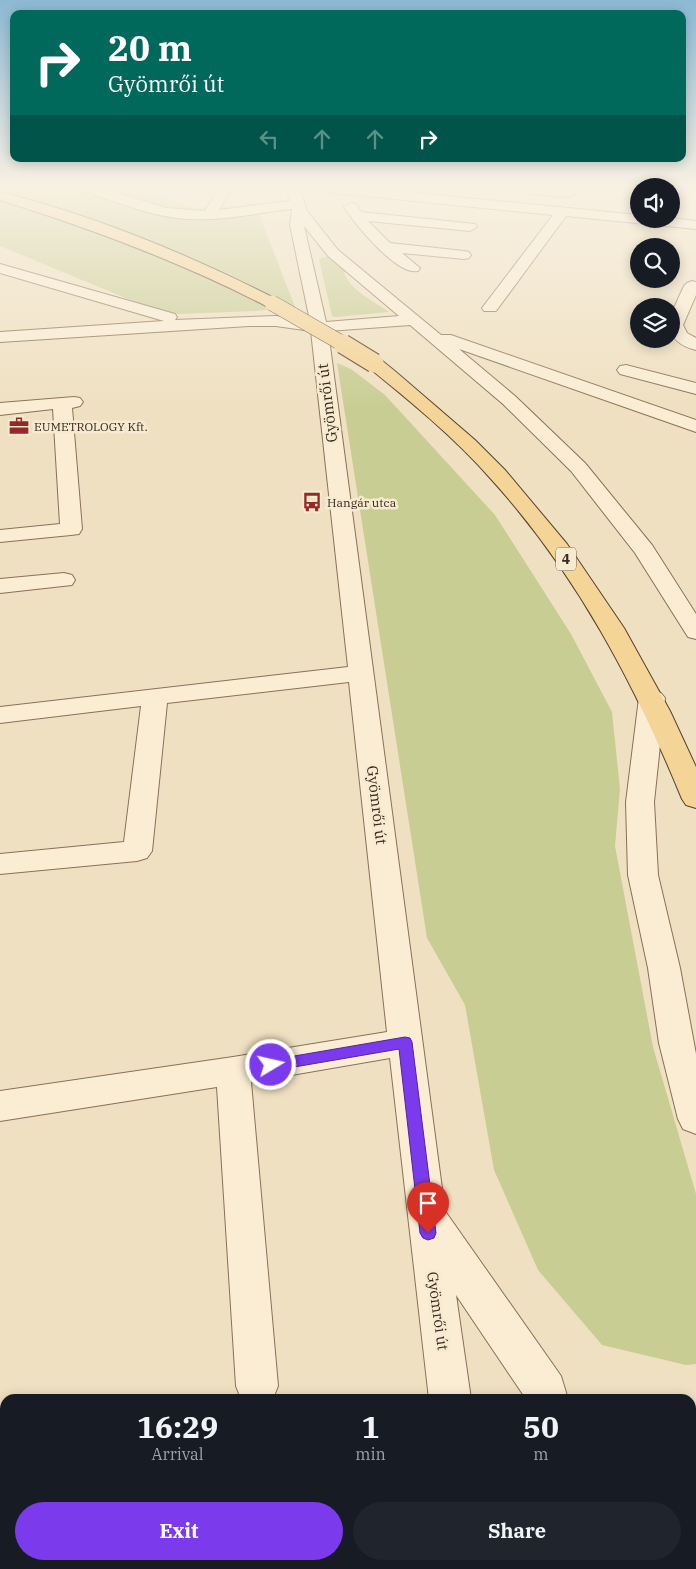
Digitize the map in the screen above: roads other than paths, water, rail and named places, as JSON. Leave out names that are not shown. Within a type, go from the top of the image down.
[{"type":"main road","name":"4","points":[[186,261],[272,302],[331,336],[374,364],[460,436],[498,474],[545,530],[610,620],[652,698],[696,800]]},
{"type":"street","name":"Gyömrői út","points":[[305,261],[319,327],[449,1394]]},
{"type":"street","name":"Gyömrői út","points":[[343,261],[430,334],[516,391],[613,509],[644,550],[696,632]]},
{"type":"street","points":[[403,261],[413,268]]},
{"type":"street","points":[[490,308],[526,261]]},
{"type":"street","points":[[0,268],[192,324]]},
{"type":"street","points":[[692,286],[675,325],[680,336],[695,346]]},
{"type":"street","points":[[0,337],[192,324],[276,321],[319,327],[414,320]]},
{"type":"street","points":[[430,334],[696,426]]},
{"type":"street","points":[[626,370],[696,389]]},
{"type":"street","points":[[516,391],[539,379],[561,378]]},
{"type":"street","points":[[0,409],[68,403],[71,529],[0,536]]},
{"type":"street","points":[[0,586],[64,580]]},
{"type":"street","points":[[0,715],[360,674]]},
{"type":"street","points":[[0,864],[137,851],[155,697]]},
{"type":"street","points":[[652,698],[640,802],[644,875],[664,968],[676,1043],[696,1119]]},
{"type":"street","points":[[0,1106],[233,1071],[405,1042]]},
{"type":"street","points":[[233,1071],[257,1386]]},
{"type":"street","points":[[426,1214],[546,1394]]},
{"type":"place","name":"EUMETROLOGY Kft.","points":[[19,426]]},
{"type":"place","name":"Hangár utca","points":[[312,502]]}]
